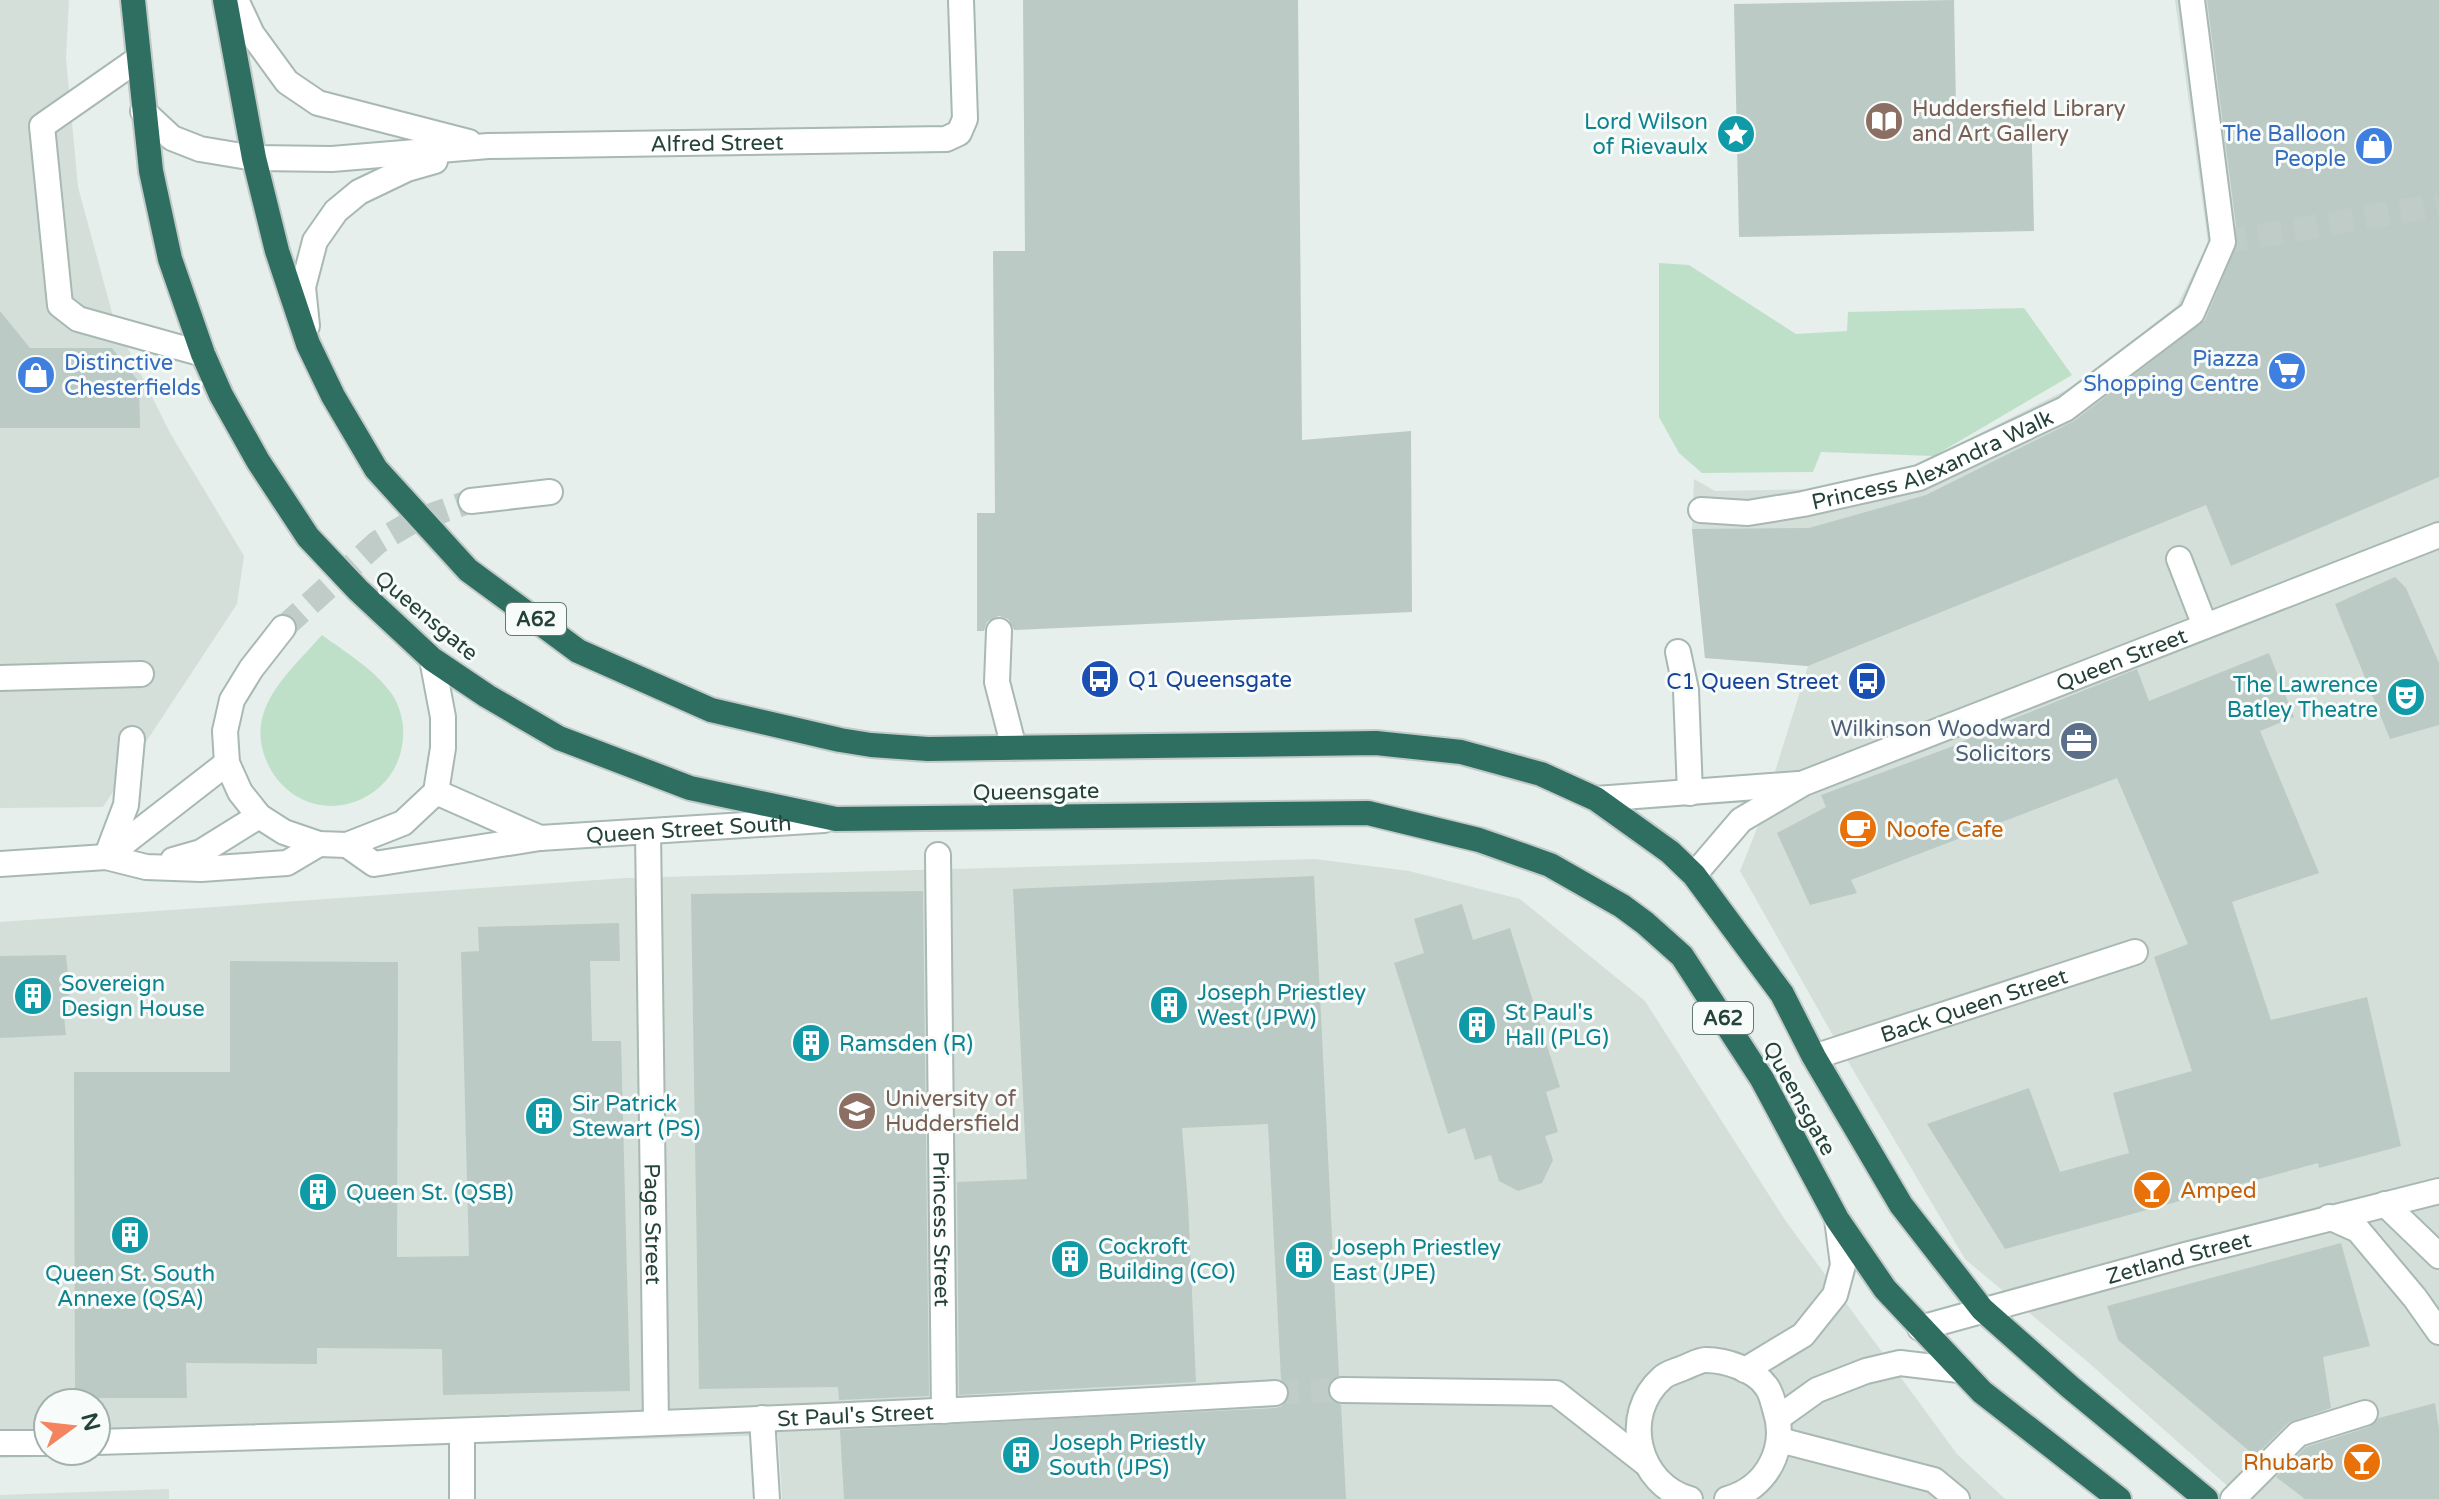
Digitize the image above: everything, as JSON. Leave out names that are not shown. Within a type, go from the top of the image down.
[{"type":"highway","name":"Queensgate","points":[[133,0],[151,171],[170,259],[203,354],[221,395],[258,461],[308,537],[358,590],[432,659],[559,738],[690,788],[836,819],[1368,813],[1479,840],[1550,865],[1622,906],[1682,956],[1762,1079],[1837,1219],[1885,1289],[1959,1370],[2119,1499]]},
{"type":"highway","name":"Queensgate","points":[[225,0],[254,158],[277,251],[308,344],[333,396],[376,469],[468,570],[578,651],[711,710],[840,740],[916,748],[1376,743],[1461,752],[1541,774],[1596,799],[1670,852],[1694,875],[1782,994],[1814,1057],[1901,1205],[1982,1309],[2070,1387],[2206,1499]]},
{"type":"street","name":"Alfred Street","points":[[236,0],[252,34],[287,82],[318,103],[488,146]]},
{"type":"street","name":"Alfred Street","points":[[143,111],[172,138],[200,149],[254,158],[332,159],[488,146],[946,139],[959,133],[965,119],[961,0]]},
{"type":"street","name":"Princess Alexandra Walk","points":[[1701,510],[1748,513],[1919,478],[2065,409],[2192,313],[2223,242],[2192,0]]},
{"type":"street","points":[[138,59],[42,126],[60,305],[78,319],[203,354]]},
{"type":"street","name":"Alfred Street","points":[[308,344],[303,287],[315,241],[336,211],[359,192],[407,169],[488,146]]},
{"type":"street","points":[[471,501],[550,492]]},
{"type":"street","name":"Queen Street","points":[[1694,875],[1741,820],[1804,783],[2439,535]]},
{"type":"street","points":[[2179,559],[2205,626]]},
{"type":"street","points":[[106,857],[227,763],[225,731],[232,700],[251,669],[283,628]]},
{"type":"street","points":[[999,631],[997,682],[1014,748]]},
{"type":"street","points":[[1678,652],[1686,690],[1690,793]]},
{"type":"street","points":[[432,659],[443,717],[443,748],[436,792]]},
{"type":"street","points":[[0,678],[141,674]]},
{"type":"street","points":[[106,857],[126,805],[132,739]]},
{"type":"street","name":"Queen Street South","points":[[227,763],[240,792],[259,816],[284,832],[319,844],[347,845],[403,823],[436,792],[540,838]]},
{"type":"street","name":"Queen Street","points":[[1596,799],[1804,783]]},
{"type":"street","points":[[146,867],[201,852],[259,816]]},
{"type":"street","name":"Queen Street South","points":[[347,845],[374,864],[540,838],[836,819]]},
{"type":"street","name":"Page Street","points":[[648,832],[656,1423]]},
{"type":"street","points":[[0,864],[106,857],[146,867],[201,869],[287,863],[319,844]]},
{"type":"street","name":"Princess Street","points":[[938,855],[944,1411]]},
{"type":"street","name":"Back Queen Street","points":[[1814,1057],[2135,952]]},
{"type":"street","name":"Zetland Street","points":[[1920,1328],[2329,1217],[2439,1191]]},
{"type":"street","points":[[2385,1204],[2439,1256]]},
{"type":"street","points":[[2329,1217],[2358,1230],[2439,1332]]},
{"type":"street","points":[[1745,1370],[1803,1335],[1835,1295],[1843,1265],[1837,1219]]},
{"type":"street","points":[[1644,1462],[1638,1438],[1639,1413],[1649,1393],[1663,1377],[1703,1360],[1725,1362],[1745,1370],[1766,1385],[1779,1429],[1775,1458],[1764,1476],[1749,1491],[1727,1499]]},
{"type":"street","points":[[1779,1429],[1817,1390],[1866,1371],[1900,1363],[1959,1370]]},
{"type":"street","points":[[1342,1390],[1556,1393],[1644,1462],[1659,1482],[1679,1496],[1690,1499]]},
{"type":"street","name":"St Paul's Street","points":[[112,1442],[437,1433],[1275,1393]]},
{"type":"street","points":[[2233,1499],[2298,1434],[2365,1413]]},
{"type":"street","points":[[762,1418],[767,1499]]},
{"type":"street","points":[[1779,1429],[1934,1480],[1957,1499]]},
{"type":"street","points":[[462,1431],[462,1499]]},
{"type":"street","points":[[0,1443],[32,1443]]},
{"type":"shaded area","points":[[0,0],[69,0],[66,58],[78,187],[114,320],[170,433],[244,556],[237,604],[103,807],[0,808]]},
{"type":"shaded area","points":[[2175,0],[2439,0],[2439,1499],[2242,1499],[2089,1363],[1965,1259],[1740,871],[1758,826],[1808,666],[1705,658],[1692,529],[1694,479],[1715,491],[1820,489],[1919,464],[2074,386],[2177,306],[2208,243]]},
{"type":"shaded area","name":"University of Huddersfield","points":[[1315,859],[1409,871],[1520,899],[1645,1001],[1785,1220],[1957,1454],[2005,1499],[782,1499],[778,1435],[112,1455],[112,1387],[32,1387],[32,1457],[0,1458],[0,922],[625,878]]},
{"type":"shaded area","points":[[169,1489],[169,1499],[0,1499],[0,1495]]},
{"type":"green space","points":[[1659,263],[1689,265],[1796,334],[1847,331],[1848,312],[2024,308],[2072,375],[1934,456],[1821,452],[1813,472],[1702,473],[1679,453],[1659,417]]},
{"type":"green space","points":[[322,635],[359,661],[384,684],[398,705],[403,727],[400,753],[390,775],[374,792],[354,802],[332,806],[309,802],[288,791],[271,770],[261,734],[264,712],[274,691]]},
{"type":"building","points":[[1023,0],[1298,0],[1302,440],[1411,431],[1412,612],[1014,630],[1008,619],[999,616],[987,622],[984,631],[977,631],[977,513],[995,513],[993,251],[1025,251]]},
{"type":"building","name":"Huddersfield Library and Art Gallery","points":[[1954,0],[1956,107],[2031,106],[2034,231],[1739,237],[1734,4]]},
{"type":"building","name":"Piazza Shopping Centre","points":[[2207,0],[2439,0],[2439,477],[2231,566],[2206,505],[1808,666],[1705,658],[1692,529],[1809,528],[1926,495],[2074,421],[2205,320],[2238,241]]},
{"type":"building","points":[[0,311],[30,348],[112,348],[139,382],[140,428],[0,428]]},
{"type":"building","name":"The Lawrence Batley Theatre","points":[[2395,577],[2406,588],[2439,663],[2439,725],[2390,739],[2335,604]]},
{"type":"building","points":[[2269,653],[2294,717],[2260,731],[2319,873],[2232,902],[2271,1020],[2367,997],[2401,1146],[2319,1168],[2318,1163],[2005,1249],[1927,1124],[2029,1088],[2060,1172],[2129,1153],[2113,1093],[2192,1071],[2154,957],[2188,944],[2117,778],[1851,880],[1857,893],[1810,905],[1777,833],[1826,807],[1821,795],[1951,747],[2137,669],[2149,701]]},
{"type":"building","points":[[1314,876],[1339,1376],[1330,1382],[1327,1391],[1329,1398],[1341,1405],[1346,1499],[844,1499],[840,1430],[1276,1408],[1288,1400],[1288,1386],[1281,1379],[1268,1124],[1182,1128],[1196,1382],[959,1395],[957,1182],[1027,1179],[1013,889]]},
{"type":"building","name":"Ramsden (R)","points":[[923,891],[929,1396],[839,1400],[838,1387],[699,1389],[691,894]]},
{"type":"building","name":"St Paul's Hall (PLG)","points":[[1462,904],[1473,940],[1510,928],[1560,1087],[1546,1092],[1558,1132],[1545,1136],[1553,1160],[1542,1183],[1518,1191],[1499,1181],[1491,1155],[1475,1160],[1465,1128],[1448,1134],[1394,963],[1424,953],[1414,919]]},
{"type":"building","points":[[619,923],[620,961],[590,961],[592,1041],[621,1041],[630,1391],[443,1395],[442,1349],[317,1348],[317,1364],[186,1363],[187,1398],[112,1398],[112,1387],[75,1387],[74,1072],[230,1072],[230,961],[398,962],[397,1257],[469,1256],[461,952],[479,951],[478,927]]},
{"type":"building","name":"Sovereign Design House","points":[[66,955],[70,995],[62,997],[66,1035],[0,1038],[0,956]]},
{"type":"building","points":[[2341,1243],[2370,1346],[2323,1357],[2331,1408],[2288,1423],[2255,1456],[2118,1340],[2107,1306]]},
{"type":"building","name":"Rhubarb","points":[[2435,1403],[2439,1429],[2439,1499],[2305,1499],[2276,1477],[2306,1447],[2369,1427],[2379,1418]]},
{"type":"tunnel","points":[[2223,242],[2439,205]]},
{"type":"tunnel","points":[[283,628],[378,542],[412,522],[471,501]]},
{"type":"tunnel","points":[[1275,1393],[1342,1390]]},
{"type":"place","name":"Huddersfield Library and Art Gallery","points":[[1884,121]]},
{"type":"place","name":"Lord Wilson of Rievaulx","points":[[1736,134]]},
{"type":"place","name":"The Balloon People","points":[[2374,146]]},
{"type":"place","name":"Piazza Shopping Centre","points":[[2287,371]]},
{"type":"place","name":"Distinctive Chesterfields","points":[[36,375]]},
{"type":"place","name":"Q1 Queensgate","points":[[1100,679]]},
{"type":"place","name":"C1 Queen Street","points":[[1867,681]]},
{"type":"place","name":"The Lawrence Batley Theatre","points":[[2406,697]]},
{"type":"place","name":"Wilkinson Woodward Solicitors","points":[[2079,741]]},
{"type":"place","name":"Noofe Cafe","points":[[1858,829]]},
{"type":"place","name":"Sovereign Design House","points":[[33,996]]},
{"type":"place","name":"Joseph Priestley West (JPW)","points":[[1169,1005]]},
{"type":"place","name":"St Paul's Hall (PLG)","points":[[1477,1025]]},
{"type":"place","name":"Ramsden (R)","points":[[811,1043]]},
{"type":"place","name":"University of Huddersfield","points":[[857,1111]]},
{"type":"place","name":"Sir Patrick Stewart (PS)","points":[[544,1116]]},
{"type":"place","name":"Amped","points":[[2152,1190]]},
{"type":"place","name":"Queen St. (QSB)","points":[[318,1192]]},
{"type":"place","name":"Queen St. South Annexe (QSA)","points":[[130,1235]]},
{"type":"place","name":"Cockroft Building (CO)","points":[[1070,1259]]},
{"type":"place","name":"Joseph Priestley East (JPE)","points":[[1304,1260]]},
{"type":"place","name":"Joseph Priestly South (JPS)","points":[[1021,1455]]},
{"type":"place","name":"Rhubarb","points":[[2362,1462]]}]
